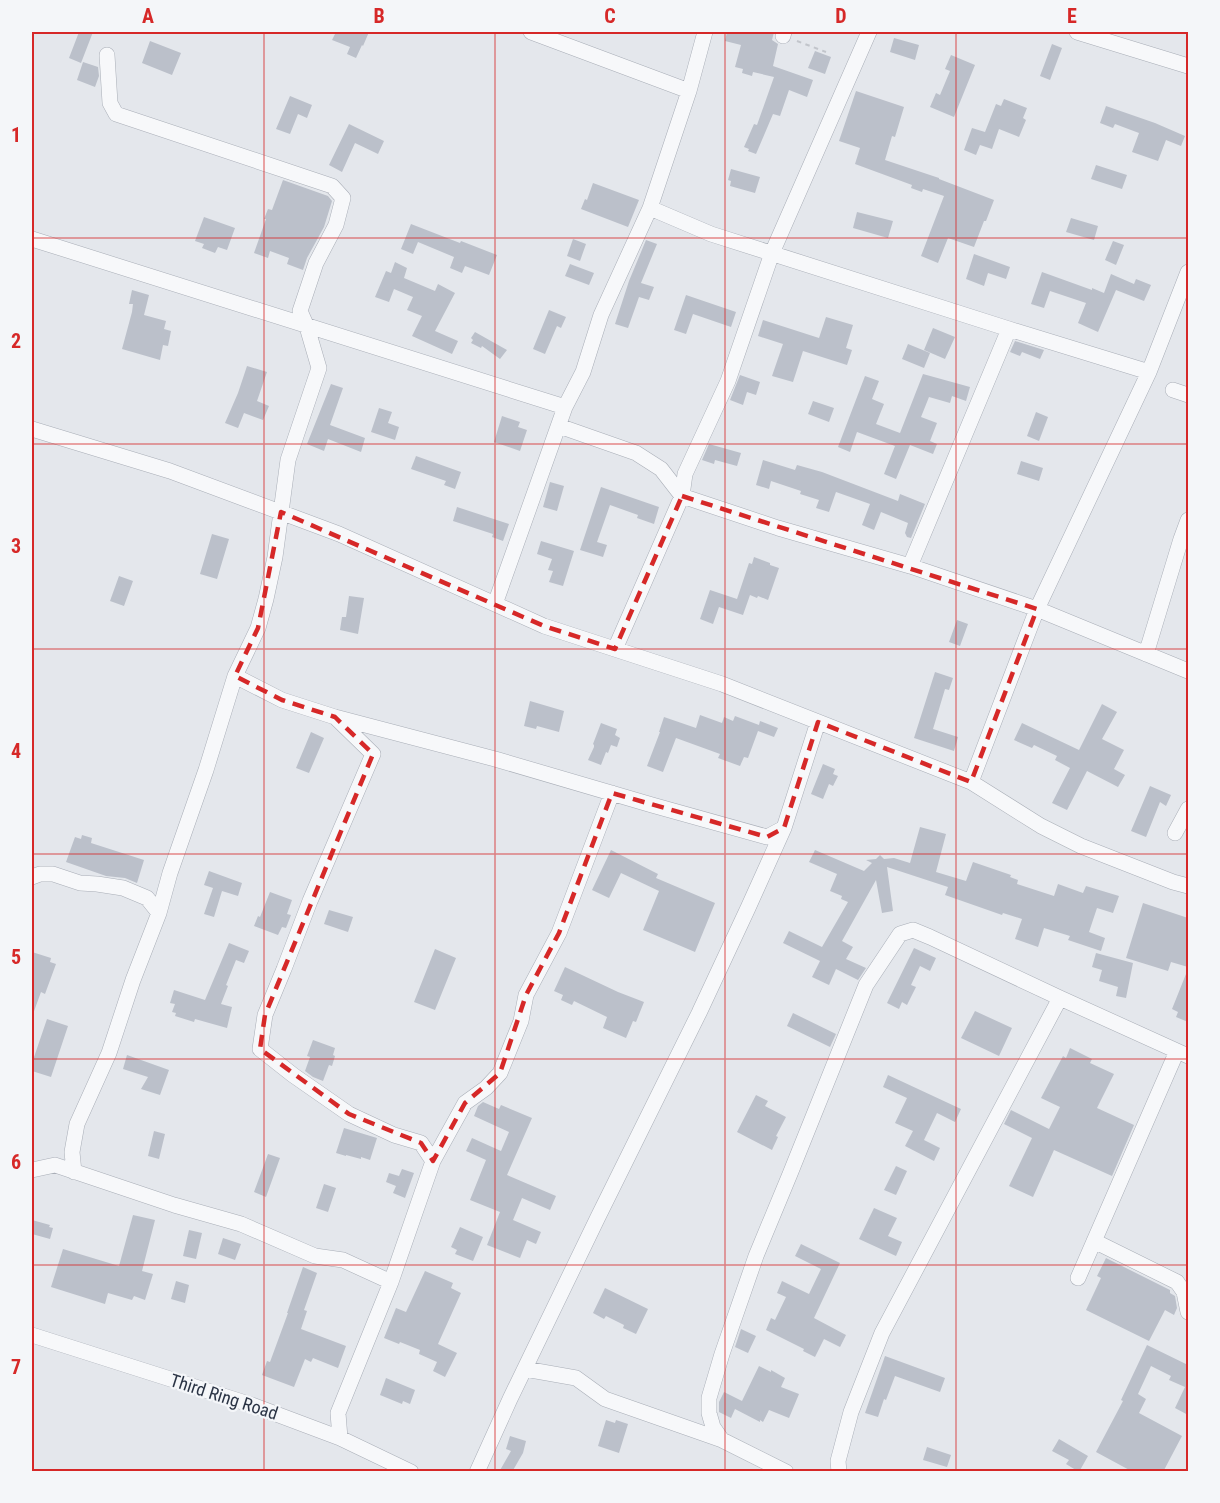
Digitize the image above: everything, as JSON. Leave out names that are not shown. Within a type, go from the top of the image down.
[{"type":"street","points":[[531,32],[689,91]]},
{"type":"street","points":[[495,604],[565,407],[583,372],[601,315],[650,208],[689,91],[705,32]]},
{"type":"street","points":[[615,649],[682,496],[685,474],[728,381],[772,253],[868,32]]},
{"type":"street","points":[[1077,32],[1188,66]]},
{"type":"street","points":[[74,1172],[72,1152],[78,1124],[109,1053],[133,980],[159,913],[235,676],[258,628],[275,557],[288,460],[319,368],[300,311],[316,263],[336,225],[343,198],[332,186],[116,114],[110,103],[107,55]]},
{"type":"street","points":[[650,208],[711,234],[1149,372]]},
{"type":"street","points":[[32,239],[565,407]]},
{"type":"street","points":[[971,782],[1037,609],[1184,299],[1188,272]]},
{"type":"street","points":[[910,566],[1009,329]]},
{"type":"street","points":[[1173,390],[1188,395]]},
{"type":"street","points":[[559,426],[636,453],[661,469],[682,496],[778,528],[910,566],[1037,609],[1188,671]]},
{"type":"street","points":[[32,429],[170,471],[281,512],[339,534],[544,626],[722,684],[971,782],[1041,826],[1081,846],[1188,886]]},
{"type":"street","points":[[1146,654],[1180,539],[1188,520]]},
{"type":"street","points":[[235,676],[282,700],[335,717],[495,759],[767,837],[784,828]]},
{"type":"street","points":[[335,717],[373,754],[310,901],[265,1015],[260,1049],[349,1114],[394,1135],[421,1143],[433,1161]]},
{"type":"street","points":[[477,1472],[593,1227],[699,1013],[784,828],[818,722]]},
{"type":"street","points":[[340,1438],[338,1413],[391,1282],[433,1161],[465,1103],[486,1088],[500,1073],[521,1021],[526,994],[558,933],[612,793]]},
{"type":"street","points":[[1175,833],[1188,809]]},
{"type":"street","points":[[32,877],[40,874],[53,874],[80,883],[123,888],[147,898],[159,913]]},
{"type":"street","points":[[722,1440],[712,1427],[709,1398],[740,1301],[756,1256],[866,985],[900,934],[913,930],[922,933],[1183,1053],[1078,1278]]},
{"type":"street","points":[[838,1472],[838,1461],[850,1412],[882,1333],[1060,998]]},
{"type":"street","points":[[32,1170],[55,1165],[174,1206],[241,1224],[315,1256],[343,1260],[391,1282]]},
{"type":"street","points":[[1094,1241],[1177,1282],[1184,1292],[1188,1312]]},
{"type":"street","name":"Third Ring Road","points":[[32,1335],[252,1405],[340,1438],[411,1472]]},
{"type":"street","points":[[525,1369],[576,1378],[605,1400],[722,1440],[786,1472]]},
{"type":"path","points":[[784,34],[826,52]]},
{"type":"highlighted area","points":[[682,496],[1037,609],[971,782],[818,722],[784,828],[767,837],[612,793],[559,933],[526,995],[500,1073],[465,1103],[433,1161],[421,1143],[349,1114],[260,1049],[265,1015],[373,754],[335,717],[282,700],[235,676],[258,628],[281,512],[544,626],[615,649]]},
{"type":"building","points":[[79,32],[93,32],[81,63],[69,58]]},
{"type":"building","points":[[336,32],[369,32],[356,58],[347,54],[350,47],[332,40]]},
{"type":"building","points":[[727,32],[774,32],[772,40],[778,44],[773,66],[813,80],[807,97],[789,90],[780,116],[773,114],[756,154],[744,147],[754,124],[757,125],[774,77],[753,72],[752,76],[742,73],[743,69],[735,67],[741,45],[725,41]]},
{"type":"building","points":[[894,38],[919,45],[915,60],[890,52]]},
{"type":"building","points":[[150,41],[181,53],[172,75],[142,63]]},
{"type":"building","points":[[1052,44],[1062,48],[1050,80],[1040,76]]},
{"type":"building","points":[[815,51],[831,57],[825,74],[808,68]]},
{"type":"building","points":[[951,55],[975,65],[954,117],[930,107],[936,93],[940,95],[950,71],[945,69]]},
{"type":"building","points":[[83,62],[98,67],[99,76],[95,87],[77,80]]},
{"type":"building","points":[[856,91],[904,107],[885,160],[994,200],[974,247],[948,238],[938,263],[921,256],[944,196],[923,189],[922,192],[911,188],[912,185],[855,164],[860,148],[839,141]]},
{"type":"building","points":[[290,96],[312,105],[307,118],[298,114],[290,134],[276,129]]},
{"type":"building","points":[[1004,99],[1027,108],[1023,118],[1026,120],[1019,137],[999,129],[992,149],[980,145],[976,155],[964,150],[972,128],[985,132],[996,104],[1001,106]]},
{"type":"building","points":[[1106,106],[1185,136],[1181,146],[1166,140],[1158,161],[1132,152],[1139,133],[1115,124],[1113,128],[1100,123]]},
{"type":"building","points":[[349,124],[384,141],[378,154],[355,143],[342,172],[329,165]]},
{"type":"building","points":[[1096,165],[1127,175],[1122,189],[1091,179]]},
{"type":"building","points":[[731,169],[760,177],[755,193],[730,186],[731,181],[728,180]]},
{"type":"building","points":[[283,180],[328,196],[332,201],[324,227],[303,270],[287,264],[289,258],[270,251],[268,258],[254,253],[266,219],[264,219],[268,209],[272,210]]},
{"type":"building","points":[[593,183],[639,200],[628,227],[581,209]]},
{"type":"building","points":[[857,212],[893,221],[888,238],[853,228]]},
{"type":"building","points":[[204,217],[235,228],[227,250],[218,247],[215,253],[202,248],[204,244],[195,241]]},
{"type":"building","points":[[1071,218],[1098,226],[1094,240],[1066,232]]},
{"type":"building","points":[[411,224],[497,255],[489,275],[465,266],[462,273],[450,268],[454,257],[418,242],[413,254],[401,249]]},
{"type":"building","points":[[573,239],[586,244],[580,261],[567,256]]},
{"type":"building","points":[[646,240],[657,244],[641,283],[654,287],[649,300],[639,297],[628,328],[615,324]]},
{"type":"building","points":[[1113,241],[1124,245],[1116,265],[1105,260]]},
{"type":"building","points":[[974,254],[1010,267],[1006,279],[988,273],[984,286],[966,279]]},
{"type":"building","points":[[395,262],[407,268],[404,278],[435,291],[438,284],[455,293],[435,331],[458,341],[452,354],[412,336],[422,316],[407,310],[413,297],[394,289],[389,302],[375,297],[386,271],[391,273]]},
{"type":"building","points":[[570,264],[594,273],[589,285],[565,276]]},
{"type":"building","points":[[1042,272],[1104,293],[1111,274],[1134,284],[1136,279],[1151,285],[1144,301],[1116,290],[1098,332],[1078,323],[1086,303],[1050,291],[1044,308],[1031,304]]},
{"type":"building","points":[[132,290],[149,295],[144,315],[166,321],[164,329],[171,331],[168,346],[163,345],[160,360],[122,349],[132,312],[133,304],[129,304]]},
{"type":"building","points":[[686,295],[736,312],[731,327],[693,314],[686,334],[674,330]]},
{"type":"building","points":[[549,310],[566,317],[561,328],[557,326],[545,354],[533,349]]},
{"type":"building","points":[[826,317],[853,325],[846,348],[852,350],[847,365],[803,351],[793,382],[772,376],[783,344],[758,336],[763,320],[819,338]]},
{"type":"building","points":[[933,328],[955,337],[945,359],[924,350]]},
{"type":"building","points":[[475,332],[507,350],[500,359],[482,346],[481,348],[471,343]]},
{"type":"building","points":[[1015,341],[1044,350],[1040,359],[1022,352],[1020,356],[1010,352]]},
{"type":"building","points":[[908,344],[930,353],[924,368],[902,359]]},
{"type":"building","points":[[247,366],[267,372],[257,401],[269,406],[263,420],[244,413],[238,428],[225,423]]},
{"type":"building","points":[[923,374],[970,387],[966,401],[952,396],[950,403],[929,397],[921,417],[937,423],[930,441],[937,444],[933,454],[910,445],[896,479],[884,474],[895,446],[857,432],[850,452],[838,447],[865,376],[879,381],[872,399],[884,404],[876,424],[900,433]]},
{"type":"building","points":[[740,375],[760,382],[756,395],[747,392],[743,405],[730,400]]},
{"type":"building","points":[[331,384],[343,388],[330,425],[365,438],[361,452],[328,439],[324,451],[307,444]]},
{"type":"building","points":[[813,401],[834,408],[829,422],[808,414]]},
{"type":"building","points":[[379,408],[392,412],[388,423],[399,427],[395,440],[371,432]]},
{"type":"building","points":[[1036,412],[1048,417],[1039,441],[1027,436]]},
{"type":"building","points":[[502,416],[520,422],[518,427],[527,430],[520,451],[494,442]]},
{"type":"building","points":[[709,444],[741,453],[737,466],[715,460],[714,464],[702,460]]},
{"type":"building","points":[[416,456],[461,472],[455,489],[444,485],[446,481],[411,469]]},
{"type":"building","points":[[763,460],[795,470],[797,465],[822,472],[898,501],[900,494],[925,504],[911,538],[905,533],[908,523],[881,512],[874,530],[862,525],[870,504],[836,492],[829,512],[816,508],[819,500],[800,494],[801,491],[771,481],[769,489],[756,485]]},
{"type":"building","points":[[1021,461],[1043,468],[1039,481],[1017,474]]},
{"type":"building","points":[[550,482],[564,486],[557,511],[543,507]]},
{"type":"building","points":[[601,487],[659,507],[654,524],[637,518],[638,515],[610,505],[597,542],[607,545],[603,557],[580,550]]},
{"type":"building","points":[[457,507],[509,524],[503,541],[492,537],[493,534],[453,521]]},
{"type":"building","points":[[212,534],[229,539],[217,579],[200,574]]},
{"type":"building","points":[[541,541],[574,551],[563,586],[549,582],[553,571],[548,570],[552,559],[537,554]]},
{"type":"building","points":[[754,557],[779,568],[768,600],[750,595],[743,615],[719,607],[713,624],[700,619],[710,590],[737,599],[749,563],[752,564]]},
{"type":"building","points":[[119,576],[133,581],[124,606],[110,601]]},
{"type":"building","points":[[349,596],[364,598],[358,634],[340,630],[342,617],[346,617]]},
{"type":"building","points":[[957,620],[968,624],[960,646],[949,642]]},
{"type":"building","points":[[935,672],[953,678],[949,690],[945,689],[933,729],[958,737],[954,751],[914,738]]},
{"type":"building","points":[[530,701],[564,711],[559,732],[537,726],[536,729],[524,726]]},
{"type":"building","points":[[1102,704],[1117,712],[1102,739],[1124,750],[1114,769],[1125,775],[1118,787],[1087,771],[1067,810],[1052,803],[1070,768],[1055,760],[1057,756],[1034,745],[1032,748],[1014,740],[1022,723],[1079,750]]},
{"type":"building","points":[[700,715],[722,723],[724,717],[733,721],[735,716],[759,725],[760,721],[778,728],[774,737],[758,731],[748,758],[744,757],[740,766],[718,758],[720,754],[676,738],[663,772],[647,766],[664,717],[696,728]]},
{"type":"building","points":[[601,723],[617,729],[615,735],[620,738],[617,747],[611,745],[608,753],[606,752],[601,765],[588,760]]},
{"type":"building","points":[[311,732],[324,738],[309,773],[296,768]]},
{"type":"building","points":[[823,764],[835,769],[833,774],[838,776],[833,786],[829,784],[823,799],[811,794]]},
{"type":"building","points":[[1150,786],[1171,795],[1166,806],[1160,802],[1146,837],[1131,831]]},
{"type":"building","points":[[920,827],[946,834],[936,872],[966,881],[973,862],[1011,875],[1010,877],[1018,880],[1017,884],[1054,896],[1058,884],[1083,893],[1086,886],[1119,896],[1113,913],[1097,908],[1089,932],[1105,938],[1101,951],[1068,940],[1070,936],[1044,928],[1038,947],[1015,939],[1022,919],[1003,913],[1002,915],[945,895],[948,887],[887,867],[893,911],[882,913],[876,880],[842,941],[853,947],[846,959],[866,968],[858,980],[836,969],[829,985],[812,977],[820,961],[783,943],[789,931],[822,947],[848,902],[841,899],[842,896],[830,891],[837,874],[809,862],[815,850],[864,871],[872,863],[866,860],[876,859],[880,855],[884,859],[894,858],[910,863]]},
{"type":"building","points":[[82,835],[92,838],[91,843],[144,860],[137,883],[125,878],[106,876],[66,862],[75,837],[81,839]]},
{"type":"building","points":[[611,850],[658,874],[656,878],[715,903],[695,952],[643,930],[659,891],[621,873],[609,898],[592,890]]},
{"type":"building","points":[[209,871],[242,883],[238,896],[222,891],[214,917],[204,914],[213,888],[204,885]]},
{"type":"building","points":[[270,892],[292,900],[287,914],[291,915],[286,928],[282,927],[278,935],[254,926]]},
{"type":"building","points":[[1143,903],[1188,918],[1188,967],[1171,962],[1168,971],[1126,958]]},
{"type":"building","points":[[329,910],[353,917],[348,932],[324,924]]},
{"type":"building","points":[[229,943],[249,951],[244,963],[236,960],[226,985],[228,986],[221,1004],[232,1007],[227,1028],[175,1016],[176,1013],[172,1012],[175,1004],[170,1003],[174,990],[205,1000]]},
{"type":"building","points":[[914,948],[936,958],[930,971],[920,966],[911,985],[916,987],[907,1005],[902,1002],[899,1009],[887,1003]]},
{"type":"building","points":[[435,949],[456,958],[435,1010],[414,1002]]},
{"type":"building","points":[[32,952],[51,958],[50,962],[56,964],[45,994],[41,992],[33,1014],[32,1014]]},
{"type":"building","points":[[1096,953],[1133,963],[1126,998],[1116,996],[1118,987],[1099,981],[1102,970],[1092,967]]},
{"type":"building","points":[[565,967],[644,1002],[626,1038],[603,1028],[607,1017],[574,1001],[572,1005],[561,1000],[563,995],[554,991]]},
{"type":"building","points":[[1188,969],[1188,1022],[1176,1017],[1178,1012],[1172,1009]]},
{"type":"building","points":[[975,1011],[1012,1028],[999,1056],[961,1038]]},
{"type":"building","points":[[793,1013],[836,1034],[830,1047],[787,1026]]},
{"type":"building","points":[[47,1019],[68,1026],[51,1077],[32,1071],[32,1063]]},
{"type":"building","points":[[313,1040],[335,1048],[332,1066],[329,1065],[323,1081],[305,1071],[310,1057],[307,1056]]},
{"type":"building","points":[[1070,1048],[1092,1059],[1090,1063],[1114,1074],[1097,1108],[1134,1125],[1112,1176],[1054,1150],[1033,1197],[1009,1186],[1032,1138],[1004,1124],[1011,1110],[1049,1129],[1060,1107],[1041,1098],[1063,1056],[1066,1058]]},
{"type":"building","points":[[127,1055],[169,1070],[160,1095],[141,1089],[148,1077],[123,1069]]},
{"type":"building","points":[[888,1075],[961,1109],[955,1122],[937,1113],[924,1140],[940,1148],[934,1161],[905,1146],[913,1131],[895,1123],[907,1098],[883,1087]]},
{"type":"building","points":[[756,1095],[768,1101],[765,1106],[786,1117],[772,1150],[737,1132]]},
{"type":"building","points":[[483,1102],[499,1109],[501,1105],[532,1118],[507,1175],[556,1196],[550,1210],[522,1198],[513,1220],[541,1232],[536,1244],[527,1240],[520,1258],[487,1245],[500,1212],[470,1200],[486,1160],[466,1151],[472,1138],[501,1151],[509,1132],[474,1116],[478,1106]]},
{"type":"building","points":[[344,1128],[377,1138],[370,1160],[336,1153]]},
{"type":"building","points":[[154,1131],[165,1134],[159,1159],[148,1156]]},
{"type":"building","points":[[268,1154],[280,1158],[266,1197],[254,1192]]},
{"type":"building","points":[[896,1166],[907,1171],[896,1195],[884,1190]]},
{"type":"building","points":[[402,1169],[414,1173],[405,1198],[393,1193],[396,1186],[386,1182],[389,1173],[399,1176]]},
{"type":"building","points":[[324,1184],[336,1188],[328,1212],[316,1208]]},
{"type":"building","points":[[874,1208],[897,1218],[888,1236],[902,1242],[896,1256],[859,1239]]},
{"type":"building","points":[[133,1215],[155,1220],[142,1271],[153,1274],[145,1300],[134,1296],[132,1300],[108,1293],[105,1304],[51,1287],[63,1249],[119,1266]]},
{"type":"building","points":[[32,1220],[53,1228],[50,1239],[32,1234]]},
{"type":"building","points":[[460,1227],[483,1237],[473,1261],[455,1254],[457,1250],[451,1247]]},
{"type":"building","points":[[189,1230],[202,1233],[196,1259],[183,1256]]},
{"type":"building","points":[[223,1238],[241,1244],[235,1260],[218,1254]]},
{"type":"building","points":[[801,1244],[840,1263],[814,1318],[846,1335],[840,1347],[824,1339],[815,1357],[766,1330],[771,1318],[775,1320],[786,1297],[777,1293],[782,1281],[809,1294],[821,1269],[795,1256]]},
{"type":"building","points":[[1106,1258],[1170,1290],[1170,1293],[1175,1296],[1177,1308],[1174,1315],[1165,1310],[1149,1341],[1086,1310],[1101,1278],[1097,1276]]},
{"type":"building","points":[[303,1267],[317,1273],[304,1310],[307,1311],[301,1329],[346,1346],[338,1368],[313,1358],[311,1362],[305,1359],[294,1387],[262,1375],[267,1361],[270,1362]]},
{"type":"building","points":[[425,1271],[453,1283],[451,1288],[461,1293],[438,1344],[457,1353],[445,1377],[433,1371],[437,1362],[419,1354],[420,1350],[384,1338],[396,1308],[406,1312]]},
{"type":"building","points":[[176,1281],[189,1285],[185,1303],[171,1299]]},
{"type":"building","points":[[605,1288],[648,1309],[636,1334],[606,1316],[604,1319],[593,1313]]},
{"type":"building","points":[[741,1329],[756,1336],[748,1353],[735,1347]]},
{"type":"building","points":[[1147,1345],[1188,1365],[1188,1415],[1175,1408],[1185,1387],[1169,1380],[1171,1376],[1151,1366],[1138,1394],[1146,1399],[1139,1413],[1182,1436],[1163,1472],[1133,1472],[1096,1452],[1123,1401],[1121,1400]]},
{"type":"building","points":[[885,1356],[945,1378],[940,1392],[895,1376],[878,1417],[865,1413]]},
{"type":"building","points":[[759,1366],[785,1378],[781,1387],[799,1394],[789,1418],[769,1410],[763,1422],[760,1420],[760,1422],[735,1409],[731,1418],[719,1412],[719,1402],[724,1392],[742,1401]]},
{"type":"building","points":[[386,1378],[415,1390],[410,1404],[403,1401],[402,1404],[380,1395]]},
{"type":"building","points":[[606,1420],[628,1424],[619,1453],[598,1446]]},
{"type":"building","points":[[510,1436],[526,1441],[523,1453],[512,1472],[499,1472],[511,1451],[506,1449]]},
{"type":"building","points":[[1059,1439],[1088,1456],[1079,1472],[1066,1464],[1069,1460],[1052,1451]]},
{"type":"building","points":[[927,1447],[951,1455],[947,1467],[923,1460]]}]
